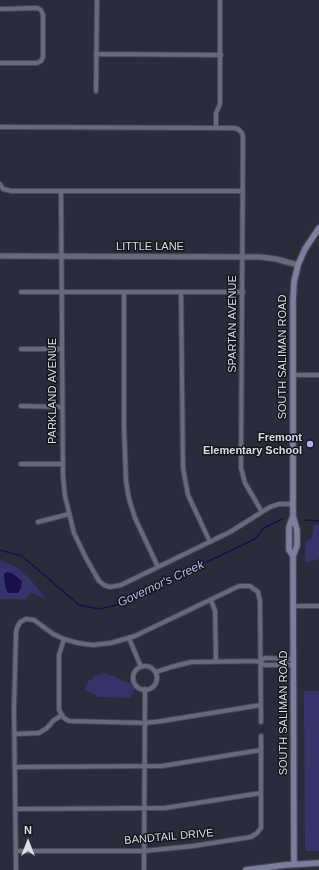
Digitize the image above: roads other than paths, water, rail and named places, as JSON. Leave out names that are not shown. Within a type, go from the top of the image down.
[{"type":"main road","name":"SOUTH SALIMAN ROAD","points":[[294,867],[293,556],[297,546],[297,530],[293,516],[293,297],[298,265],[305,249],[319,228]]},
{"type":"main road","points":[[246,870],[294,867],[319,863]]},
{"type":"street","points":[[96,0],[96,91]]},
{"type":"street","points":[[0,128],[216,128],[216,113],[220,100],[220,0]]},
{"type":"street","points":[[0,9],[37,8],[41,10],[43,15],[43,57],[41,61],[37,63],[0,63]]},
{"type":"street","points":[[96,54],[220,55]]},
{"type":"street","name":"SPARTAN AVENUE","points":[[216,128],[235,128],[240,131],[243,138],[241,468],[245,483],[262,512]]},
{"type":"street","points":[[0,185],[5,190],[11,191],[243,191]]},
{"type":"street","name":"PARKLAND AVENUE","points":[[61,191],[63,464],[65,496],[69,514],[74,533],[80,546],[100,583],[104,586],[114,587],[121,585],[158,567]]},
{"type":"street","name":"LITTLE LANE","points":[[0,256],[243,257],[272,258],[298,265]]},
{"type":"street","points":[[21,292],[243,292]]},
{"type":"street","points":[[124,292],[124,426],[126,481],[129,499],[135,518],[158,567],[237,528],[275,505],[293,504]]},
{"type":"street","points":[[182,292],[182,468],[188,495],[210,542]]},
{"type":"street","points":[[21,349],[62,349]]},
{"type":"street","points":[[292,375],[319,375]]},
{"type":"street","points":[[21,406],[62,407]]},
{"type":"street","points":[[21,464],[63,464]]},
{"type":"street","points":[[38,522],[69,514]]},
{"type":"street","points":[[16,870],[16,633],[18,625],[24,620],[34,620],[44,628],[64,639],[78,643],[93,645],[111,643],[129,638],[239,586],[246,585],[254,588],[258,592],[260,601],[261,722]]},
{"type":"street","points":[[211,600],[215,611],[216,661]]},
{"type":"street","points":[[294,606],[319,606]]},
{"type":"street","points":[[129,638],[140,667]]},
{"type":"street","points":[[64,639],[59,656],[59,710],[69,721],[145,723],[261,705]]},
{"type":"street","points":[[156,672],[191,662],[260,661],[264,658],[294,659]]},
{"type":"street","points":[[275,658],[275,665]]},
{"type":"street","points":[[260,661],[264,665],[293,665]]},
{"type":"street","points":[[148,666],[156,672],[157,680],[149,689],[138,687],[134,680],[135,672],[140,667],[148,666]]},
{"type":"street","points":[[144,870],[146,766],[145,689]]},
{"type":"street","points":[[15,734],[39,733],[62,715]]},
{"type":"street","name":"BANDTAIL DRIVE","points":[[16,851],[144,850],[193,846],[251,837],[261,828],[261,736]]},
{"type":"street","points":[[15,766],[162,766],[261,750]]},
{"type":"street","points":[[16,809],[165,808],[262,793]]},
{"type":"waterway","name":"Governor's Creek","points":[[0,550],[22,556],[79,605],[99,609],[117,605],[255,539],[264,528],[282,519]]},
{"type":"waterway","name":"Governor's Creek","points":[[305,520],[319,521]]},
{"type":"place","name":"Fremont Elementary School","points":[[310,444]]}]
